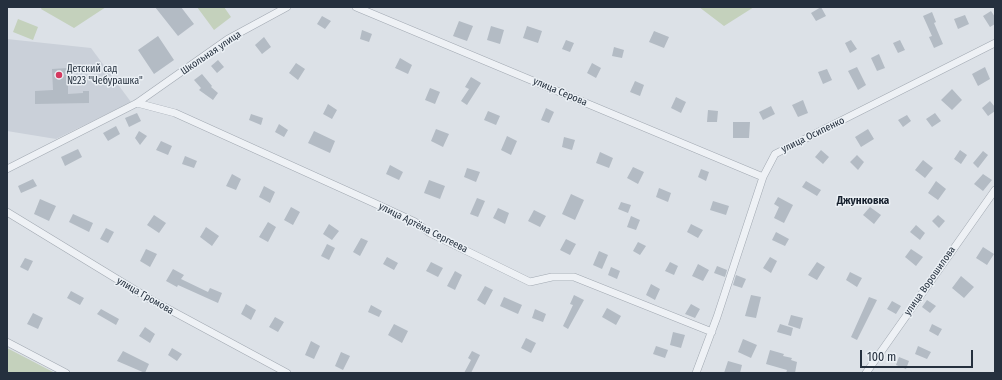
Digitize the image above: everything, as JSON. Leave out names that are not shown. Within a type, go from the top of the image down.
[{"type":"street","name":"Школьная улица","points":[[137,103],[228,39],[287,7]]},
{"type":"street","name":"улица Серова","points":[[356,7],[763,177]]},
{"type":"street","name":"улица Осипенко","points":[[696,373],[712,332],[763,177],[775,154],[995,43]]},
{"type":"street","points":[[7,169],[137,103]]},
{"type":"street","name":"улица Артёма Сергеева","points":[[137,103],[175,113],[374,203],[415,222],[430,233],[530,282],[552,277],[574,277],[712,332]]},
{"type":"street","name":"улица Ворошилова","points":[[866,373],[995,190]]},
{"type":"street","name":"улица Громова","points":[[7,212],[148,298],[287,373]]},
{"type":"street","points":[[7,342],[66,373]]},
{"type":"shaded area","name":"Детский сад №23 \"Чебурашка\"","points":[[7,39],[91,48],[131,102],[56,139],[7,131]]},
{"type":"green space","points":[[42,7],[106,7],[74,28],[41,9]]},
{"type":"green space","points":[[197,7],[224,7],[231,17],[214,30]]},
{"type":"green space","points":[[699,7],[754,7],[724,26]]},
{"type":"green space","points":[[18,19],[38,27],[33,40],[13,32]]},
{"type":"green space","points":[[7,348],[55,373],[7,373]]},
{"type":"building","points":[[155,7],[181,7],[194,24],[178,36]]},
{"type":"building","points":[[821,7],[826,16],[816,21],[811,13]]},
{"type":"building","points":[[991,11],[995,17],[995,24],[990,27],[983,16]]},
{"type":"building","points":[[932,12],[936,22],[934,23],[943,44],[934,48],[929,37],[932,36],[923,16]]},
{"type":"building","points":[[965,15],[969,24],[958,29],[954,19]]},
{"type":"building","points":[[322,16],[331,21],[325,29],[317,24]]},
{"type":"building","points":[[459,21],[473,26],[467,41],[453,36]]},
{"type":"building","points":[[491,26],[504,30],[500,44],[487,40]]},
{"type":"building","points":[[527,26],[542,31],[538,43],[523,38]]},
{"type":"building","points":[[362,30],[372,34],[369,42],[360,39]]},
{"type":"building","points":[[654,31],[669,37],[664,48],[649,42]]},
{"type":"building","points":[[158,36],[174,60],[154,74],[138,50]]},
{"type":"building","points":[[264,37],[271,47],[262,54],[255,45]]},
{"type":"building","points":[[566,40],[574,43],[570,52],[562,49]]},
{"type":"building","points":[[851,40],[857,49],[850,53],[845,43]]},
{"type":"building","points":[[900,40],[905,50],[898,53],[893,43]]},
{"type":"building","points":[[614,47],[624,50],[622,58],[612,56]]},
{"type":"building","points":[[879,54],[885,68],[877,71],[871,58]]},
{"type":"building","points":[[400,58],[412,65],[408,74],[395,68]]},
{"type":"building","points":[[218,60],[224,67],[217,73],[211,66]]},
{"type":"building","points":[[296,63],[305,69],[298,80],[289,73]]},
{"type":"building","points":[[592,63],[601,68],[596,78],[587,73]]},
{"type":"building","points":[[857,67],[866,85],[858,90],[848,71]]},
{"type":"building","points":[[985,67],[990,79],[978,86],[972,74]]},
{"type":"building","points":[[68,68],[68,94],[89,91],[89,103],[35,104],[35,91],[53,90],[52,69]]},
{"type":"building","points":[[827,69],[832,80],[823,84],[818,72]]},
{"type":"building","points":[[202,74],[212,86],[211,87],[218,93],[213,100],[199,90],[201,88],[194,80]]},
{"type":"building","points":[[471,77],[481,83],[467,105],[461,101],[469,89],[465,87]]},
{"type":"building","points":[[635,81],[644,85],[640,96],[630,92]]},
{"type":"building","points":[[430,88],[440,92],[435,104],[425,100]]},
{"type":"building","points":[[952,89],[962,100],[952,110],[941,100]]},
{"type":"building","points":[[676,97],[686,102],[681,113],[671,108]]},
{"type":"building","points":[[803,100],[808,113],[798,117],[792,105]]},
{"type":"building","points":[[990,101],[995,107],[995,111],[988,116],[982,108]]},
{"type":"building","points":[[328,104],[337,110],[332,119],[323,114]]},
{"type":"building","points":[[771,106],[775,114],[763,120],[759,112]]},
{"type":"building","points":[[546,108],[554,112],[549,123],[541,120]]},
{"type":"building","points":[[708,110],[718,111],[717,122],[707,122]]},
{"type":"building","points":[[488,111],[500,116],[496,125],[484,120]]},
{"type":"building","points":[[137,113],[141,121],[129,127],[125,118]]},
{"type":"building","points":[[935,113],[941,121],[932,127],[926,119]]},
{"type":"building","points":[[251,114],[263,118],[261,125],[249,120]]},
{"type":"building","points":[[907,115],[911,121],[903,127],[898,120]]},
{"type":"building","points":[[733,122],[750,122],[749,138],[733,138]]},
{"type":"building","points":[[279,124],[288,130],[284,137],[275,132]]},
{"type":"building","points":[[116,126],[120,134],[108,141],[103,133]]},
{"type":"building","points":[[436,129],[449,134],[443,147],[431,141]]},
{"type":"building","points":[[868,129],[874,139],[861,147],[855,137]]},
{"type":"building","points":[[139,131],[147,136],[140,145],[135,138]]},
{"type":"building","points":[[314,131],[335,141],[330,153],[308,143]]},
{"type":"building","points":[[507,136],[517,141],[511,155],[501,150]]},
{"type":"building","points":[[564,137],[575,140],[572,150],[562,147]]},
{"type":"building","points":[[161,141],[172,146],[168,155],[156,150]]},
{"type":"building","points":[[78,149],[82,157],[65,166],[61,157]]},
{"type":"building","points":[[821,150],[829,157],[823,164],[815,157]]},
{"type":"building","points":[[960,150],[967,155],[961,164],[954,159]]},
{"type":"building","points":[[983,151],[988,155],[978,168],[973,163]]},
{"type":"building","points":[[600,152],[613,158],[609,168],[596,163]]},
{"type":"building","points":[[857,155],[864,162],[858,170],[850,162]]},
{"type":"building","points":[[185,156],[197,161],[194,168],[182,164]]},
{"type":"building","points":[[923,160],[933,168],[925,178],[915,170]]},
{"type":"building","points":[[390,165],[403,172],[399,180],[386,174]]},
{"type":"building","points":[[633,167],[644,172],[638,184],[627,178]]},
{"type":"building","points":[[467,168],[480,172],[476,182],[464,177]]},
{"type":"building","points":[[701,169],[709,172],[706,181],[698,177]]},
{"type":"building","points":[[232,174],[241,179],[236,190],[226,186]]},
{"type":"building","points":[[983,174],[992,180],[983,191],[974,184]]},
{"type":"building","points":[[33,179],[37,186],[21,193],[18,186]]},
{"type":"building","points":[[429,180],[445,186],[440,199],[424,193]]},
{"type":"building","points":[[806,181],[821,190],[817,196],[802,187]]},
{"type":"building","points":[[936,181],[946,189],[938,200],[928,193]]},
{"type":"building","points":[[264,186],[275,192],[270,203],[259,197]]},
{"type":"building","points":[[659,188],[671,193],[668,202],[656,197]]},
{"type":"building","points":[[571,194],[584,200],[575,220],[562,214]]},
{"type":"building","points":[[778,197],[793,205],[784,223],[774,218],[779,207],[774,204]]},
{"type":"building","points":[[477,198],[485,201],[478,217],[470,214]]},
{"type":"building","points":[[40,199],[56,206],[49,221],[34,214]]},
{"type":"building","points":[[713,201],[729,206],[726,215],[710,210]]},
{"type":"building","points":[[621,202],[631,205],[628,213],[618,209]]},
{"type":"building","points":[[291,207],[300,212],[293,225],[284,220]]},
{"type":"building","points":[[870,207],[881,215],[874,224],[863,215]]},
{"type":"building","points":[[498,208],[509,213],[505,224],[493,218]]},
{"type":"building","points":[[534,210],[546,216],[540,227],[528,221]]},
{"type":"building","points":[[73,214],[93,223],[89,232],[69,222]]},
{"type":"building","points":[[154,215],[166,223],[159,233],[147,225]]},
{"type":"building","points":[[938,215],[945,221],[939,228],[932,221]]},
{"type":"building","points":[[631,216],[640,220],[636,230],[627,227]]},
{"type":"building","points":[[268,222],[276,227],[268,242],[259,237]]},
{"type":"building","points":[[329,224],[339,231],[332,240],[323,234]]},
{"type":"building","points":[[691,224],[703,230],[698,238],[687,232]]},
{"type":"building","points":[[916,225],[925,233],[920,240],[910,232]]},
{"type":"building","points":[[206,227],[219,236],[212,246],[200,237]]},
{"type":"building","points":[[106,228],[114,232],[108,243],[100,239]]},
{"type":"building","points":[[776,232],[789,239],[785,246],[772,240]]},
{"type":"building","points":[[361,238],[368,241],[360,256],[353,252]]},
{"type":"building","points":[[566,239],[576,244],[570,255],[560,250]]},
{"type":"building","points":[[638,242],[646,246],[640,255],[633,251]]},
{"type":"building","points":[[327,244],[335,248],[329,260],[321,256]]},
{"type":"building","points":[[983,247],[994,254],[987,265],[976,258]]},
{"type":"building","points":[[146,249],[157,254],[150,267],[140,261]]},
{"type":"building","points":[[911,249],[923,257],[916,266],[905,257]]},
{"type":"building","points":[[599,251],[608,255],[602,269],[593,265]]},
{"type":"building","points":[[387,257],[398,263],[394,270],[383,264]]},
{"type":"building","points":[[770,257],[777,261],[771,273],[763,268]]},
{"type":"building","points":[[25,258],[33,261],[28,271],[20,267]]},
{"type":"building","points":[[431,262],[443,268],[438,277],[426,271]]},
{"type":"building","points":[[670,262],[678,266],[674,275],[665,271]]},
{"type":"building","points":[[817,262],[825,267],[817,280],[808,275]]},
{"type":"building","points":[[698,264],[709,270],[703,281],[692,276]]},
{"type":"building","points":[[717,266],[727,270],[725,277],[714,273]]},
{"type":"building","points":[[611,267],[620,271],[617,279],[608,275]]},
{"type":"building","points":[[173,269],[184,275],[181,279],[208,292],[210,288],[222,293],[218,303],[178,285],[177,287],[166,281]]},
{"type":"building","points":[[455,271],[462,275],[455,290],[447,286]]},
{"type":"building","points":[[850,272],[862,278],[857,287],[846,280]]},
{"type":"building","points":[[736,275],[746,279],[742,288],[733,285]]},
{"type":"building","points":[[961,276],[974,287],[964,298],[952,288]]},
{"type":"building","points":[[651,284],[660,289],[655,300],[646,295]]},
{"type":"building","points":[[485,286],[493,290],[485,305],[477,300]]},
{"type":"building","points":[[71,291],[84,298],[80,305],[67,298]]},
{"type":"building","points":[[574,295],[584,300],[568,329],[563,326],[573,305],[570,304]]},
{"type":"building","points":[[751,295],[761,297],[756,318],[745,316]]},
{"type":"building","points":[[504,297],[522,305],[518,314],[500,306]]},
{"type":"building","points":[[869,297],[877,300],[857,340],[851,337]]},
{"type":"building","points":[[927,300],[936,306],[930,313],[922,307]]},
{"type":"building","points":[[892,301],[901,306],[896,314],[887,309]]},
{"type":"building","points":[[246,304],[256,310],[251,320],[241,314]]},
{"type":"building","points":[[691,304],[700,309],[695,318],[685,314]]},
{"type":"building","points":[[371,305],[382,311],[379,317],[368,312]]},
{"type":"building","points":[[607,308],[621,316],[616,325],[602,317]]},
{"type":"building","points":[[101,309],[119,319],[116,325],[97,314]]},
{"type":"building","points":[[535,309],[546,314],[543,322],[532,318]]},
{"type":"building","points":[[33,313],[43,318],[38,329],[27,324]]},
{"type":"building","points":[[791,315],[803,318],[800,329],[788,325]]},
{"type":"building","points":[[275,317],[284,322],[278,332],[269,327]]},
{"type":"building","points":[[394,324],[408,331],[402,343],[388,335]]},
{"type":"building","points":[[780,324],[793,328],[791,336],[777,332]]},
{"type":"building","points":[[932,324],[942,329],[938,336],[929,331]]},
{"type":"building","points":[[145,327],[155,334],[150,343],[139,336]]},
{"type":"building","points":[[673,332],[685,335],[681,348],[670,345]]},
{"type":"building","points":[[526,338],[536,343],[531,353],[521,348]]},
{"type":"building","points":[[743,339],[757,345],[751,358],[738,352]]},
{"type":"building","points":[[311,341],[320,346],[314,359],[305,355]]},
{"type":"building","points":[[656,346],[668,350],[665,358],[653,354]]},
{"type":"building","points":[[918,346],[931,352],[927,359],[915,354]]},
{"type":"building","points":[[172,348],[182,354],[177,361],[168,355]]},
{"type":"building","points":[[770,350],[784,354],[783,356],[792,358],[791,360],[797,362],[795,373],[786,373],[787,370],[766,364]]},
{"type":"building","points":[[123,351],[149,364],[145,373],[117,361]]},
{"type":"building","points":[[472,351],[480,355],[471,373],[464,373],[471,360],[468,358]]},
{"type":"building","points":[[341,352],[350,356],[343,370],[335,366]]},
{"type":"building","points":[[899,357],[909,361],[906,369],[896,365]]},
{"type":"building","points":[[728,361],[742,365],[740,373],[724,373]]},
{"type":"place","name":"Детский сад №23 \"Чебурашка\"","points":[[59,75]]},
{"type":"district","name":"Джунковка","points":[[863,201]]}]
